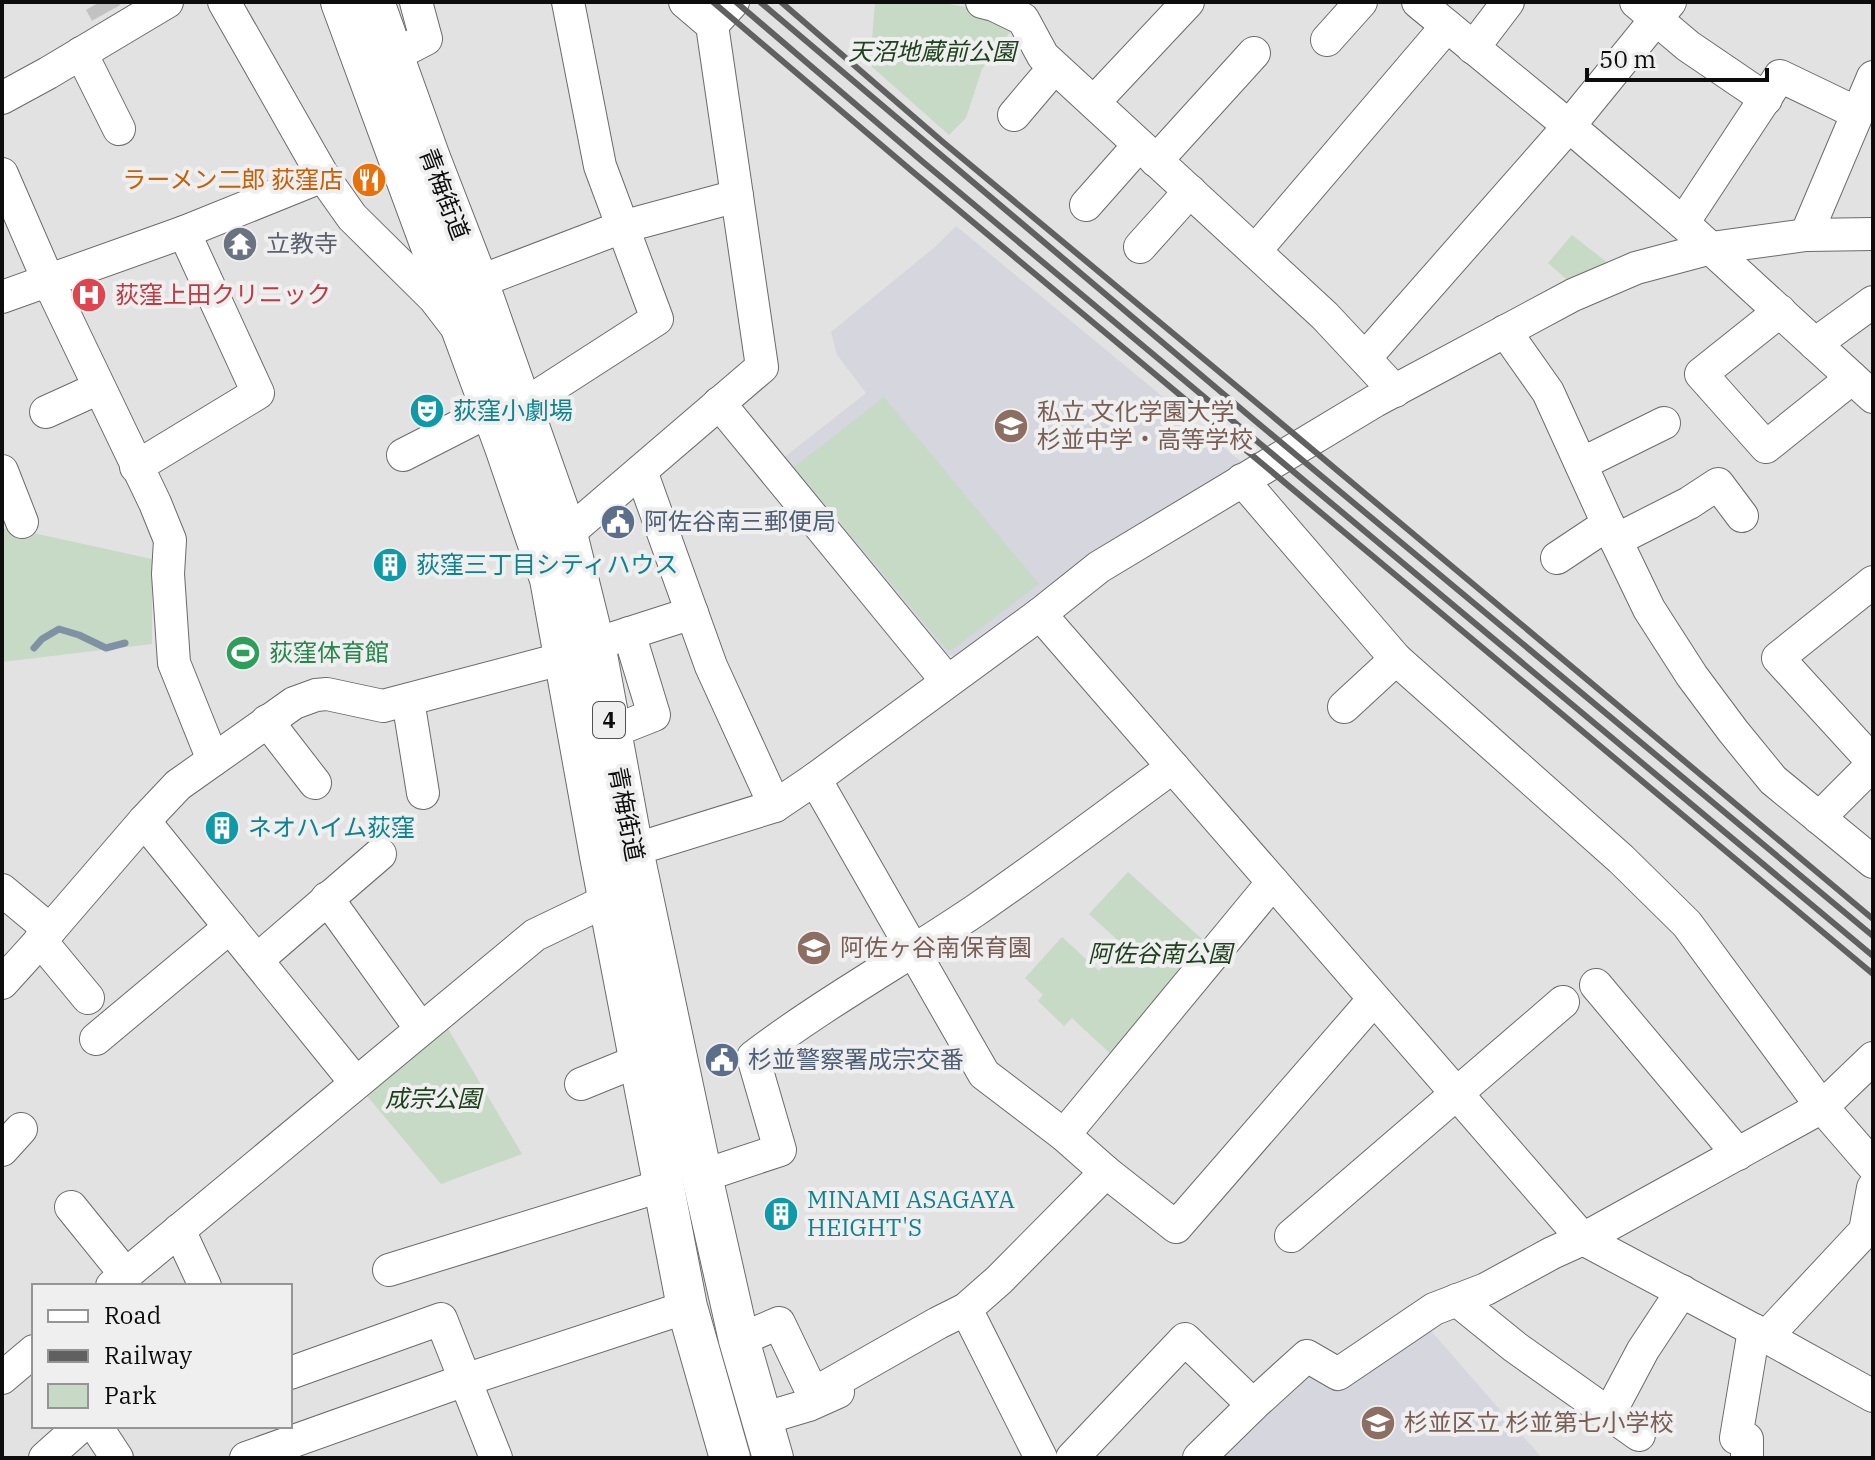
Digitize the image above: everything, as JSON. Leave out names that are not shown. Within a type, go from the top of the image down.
[{"type":"main road","name":"青梅街道","points":[[341,2],[419,214],[460,278]]},
{"type":"main road","name":"青梅街道","points":[[374,2],[430,158],[460,278],[506,408],[550,579],[596,645],[616,853],[683,1180],[687,1307],[730,1458]]},
{"type":"main road","name":"青梅街道","points":[[506,408],[567,534],[596,645],[611,732],[616,853],[608,900],[640,1060],[739,1340],[773,1458]]},
{"type":"street","points":[[2,98],[81,53],[111,23],[167,2]]},
{"type":"street","points":[[224,2],[323,176],[352,217],[434,298],[480,334]]},
{"type":"street","points":[[393,56],[426,39],[416,2]]},
{"type":"street","points":[[403,455],[506,408],[657,319],[600,166],[568,2]]},
{"type":"street","points":[[567,534],[762,367],[737,196],[722,14],[685,2]]},
{"type":"street","points":[[982,2],[1034,11],[1043,56],[1325,316],[1395,391]]},
{"type":"street","points":[[1094,102],[1188,2]]},
{"type":"street","points":[[1327,40],[1361,2]]},
{"type":"street","points":[[1418,2],[1683,223],[1780,311],[1862,387],[1766,447],[1701,374],[1780,311]]},
{"type":"street","points":[[1473,48],[1508,2]]},
{"type":"street","points":[[1365,358],[1569,126],[1654,8],[1688,46],[1766,99]]},
{"type":"street","points":[[1255,251],[1447,26]]},
{"type":"street","points":[[81,53],[119,129]]},
{"type":"street","points":[[1086,205],[1148,153],[1254,53]]},
{"type":"street","points":[[1014,115],[1047,76],[1052,65]]},
{"type":"street","points":[[1683,223],[1780,76],[1857,113]]},
{"type":"street","points":[[1806,235],[1873,77]]},
{"type":"street","points":[[369,234],[402,243],[418,241],[419,214],[434,212],[430,158]]},
{"type":"street","points":[[2,174],[48,280],[170,540],[168,574],[174,663],[213,760]]},
{"type":"street","points":[[2,297],[184,232],[323,176]]},
{"type":"street","points":[[1140,247],[1190,191]]},
{"type":"street","points":[[369,234],[460,278],[622,227],[737,196]]},
{"type":"street","points":[[136,467],[258,393],[184,232]]},
{"type":"street","points":[[616,853],[775,806],[1040,614],[1099,567],[1395,391],[1573,295],[1636,268],[1711,248],[1806,235],[1873,234]]},
{"type":"street","points":[[1815,344],[1873,302]]},
{"type":"street","points":[[1505,331],[1548,392],[1649,609],[1692,676],[1773,780],[1873,862]]},
{"type":"street","points":[[46,412],[99,388]]},
{"type":"street","points":[[719,403],[947,681]]},
{"type":"street","points":[[1581,464],[1664,423]]},
{"type":"street","points":[[2,471],[22,522]]},
{"type":"street","points":[[641,471],[711,666],[775,806]]},
{"type":"street","points":[[1242,480],[1396,659],[1621,859],[1687,924],[1822,1107],[1873,1166]]},
{"type":"street","points":[[1557,558],[1612,532],[1689,503],[1718,484],[1742,516]]},
{"type":"street","points":[[159,555],[159,657]]},
{"type":"street","points":[[1819,818],[1873,763],[1778,658],[1873,582]]},
{"type":"street","points":[[2,983],[178,785],[294,703],[327,694],[383,706],[596,645],[692,613]]},
{"type":"street","points":[[1040,614],[1583,1239],[1873,1396]]},
{"type":"street","points":[[1344,707],[1396,659]]},
{"type":"street","points":[[408,700],[423,793]]},
{"type":"street","points":[[267,721],[315,783]]},
{"type":"street","points":[[389,1270],[780,1150],[753,1057],[795,1025],[978,908],[1173,767]]},
{"type":"street","points":[[815,779],[984,1074],[1176,1227],[1374,999]]},
{"type":"street","points":[[144,821],[356,1083]]},
{"type":"street","points":[[257,960],[380,854]]},
{"type":"street","points":[[1064,1135],[1273,882]]},
{"type":"street","points":[[2,890],[45,935],[88,998]]},
{"type":"street","points":[[327,898],[421,1029]]},
{"type":"street","points":[[71,1207],[119,1280],[535,935],[608,900]]},
{"type":"street","points":[[112,1033],[230,927]]},
{"type":"street","points":[[1596,985],[1738,1154]]},
{"type":"street","points":[[1291,1236],[1563,1002]]},
{"type":"street","points":[[1199,1458],[1307,1356],[1338,1374],[1434,1309],[1486,1289],[1583,1239],[1822,1107],[1873,1058]]},
{"type":"street","points":[[581,1084],[640,1060]]},
{"type":"street","points":[[739,1340],[779,1323],[813,1394],[966,1309],[1106,1172]]},
{"type":"street","points":[[1747,1458],[1747,1439],[1736,1438],[1760,1333],[1865,1231],[1873,1188]]},
{"type":"street","points":[[179,1230],[204,1284]]},
{"type":"street","points":[[1609,1414],[1643,1350],[1682,1291]]},
{"type":"street","points":[[1457,1300],[1515,1347],[1639,1435]]},
{"type":"street","points":[[246,1458],[465,1380],[687,1307]]},
{"type":"street","points":[[966,1309],[1041,1458]]},
{"type":"street","points":[[292,1372],[441,1319],[496,1458]]},
{"type":"street","points":[[1072,1458],[1185,1339],[1253,1405]]},
{"type":"street","points":[[2,1378],[32,1353]]},
{"type":"street","points":[[762,1419],[809,1405],[861,1380]]},
{"type":"street","points":[[45,1458],[79,1428]]},
{"type":"street","points":[[97,1428],[117,1458]]},
{"type":"shaded area","name":"私立 文化学園大学 杉並中学・高等学校","points":[[956,226],[1244,464],[1076,565],[954,656],[946,654],[782,459],[866,393],[837,355],[831,332]]},
{"type":"shaded area","name":"杉並区立 杉並第七小学校","points":[[1426,1325],[1542,1458],[1208,1458],[1297,1374]]},
{"type":"green space","name":"天沼地蔵前公園","points":[[875,2],[937,2],[988,11],[1017,23],[982,69],[966,118],[949,135],[870,65]]},
{"type":"green space","points":[[1572,235],[1613,267],[1573,285],[1548,263]]},
{"type":"green space","points":[[884,397],[1039,584],[952,650],[947,650],[794,467]]},
{"type":"green space","points":[[2,528],[152,559],[152,644],[2,662]]},
{"type":"green space","name":"阿佐谷南公園","points":[[1128,872],[1214,950],[1115,1058],[1072,1018],[1064,1026],[1038,1001],[1043,995],[1025,978],[1062,937],[1099,971],[1123,945],[1089,914]]},
{"type":"green space","name":"成宗公園","points":[[444,1022],[522,1154],[441,1184],[362,1090]]},
{"type":"waterway","points":[[34,648],[59,629],[106,648],[125,643]]},
{"type":"tunnel","points":[[100,2],[106,13]]},
{"type":"railway","points":[[713,2],[1873,974]]},
{"type":"railway","points":[[736,2],[1873,956]]},
{"type":"railway","points":[[760,2],[1253,419],[1873,936]]},
{"type":"railway","points":[[781,2],[944,143],[1873,919]]},
{"type":"place","name":"ラーメン二郎 荻窪店","points":[[369,180]]},
{"type":"place","name":"立教寺","points":[[240,244]]},
{"type":"place","name":"荻窪上田クリニック","points":[[89,295]]},
{"type":"place","name":"荻窪小劇場","points":[[427,411]]},
{"type":"place","name":"私立 文化学園大学 杉並中学・高等学校","points":[[1011,426]]},
{"type":"place","name":"阿佐谷南三郵便局","points":[[618,522]]},
{"type":"place","name":"荻窪三丁目シティハウス","points":[[390,565]]},
{"type":"place","name":"荻窪体育館","points":[[243,653]]},
{"type":"place","name":"ネオハイム荻窪","points":[[222,828]]},
{"type":"place","name":"阿佐ヶ谷南保育園","points":[[814,948]]},
{"type":"place","name":"杉並警察署成宗交番","points":[[722,1060]]},
{"type":"place","name":"MINAMI ASAGAYA HEIGHT'S","points":[[781,1214]]},
{"type":"place","name":"杉並区立 杉並第七小学校","points":[[1378,1423]]}]
